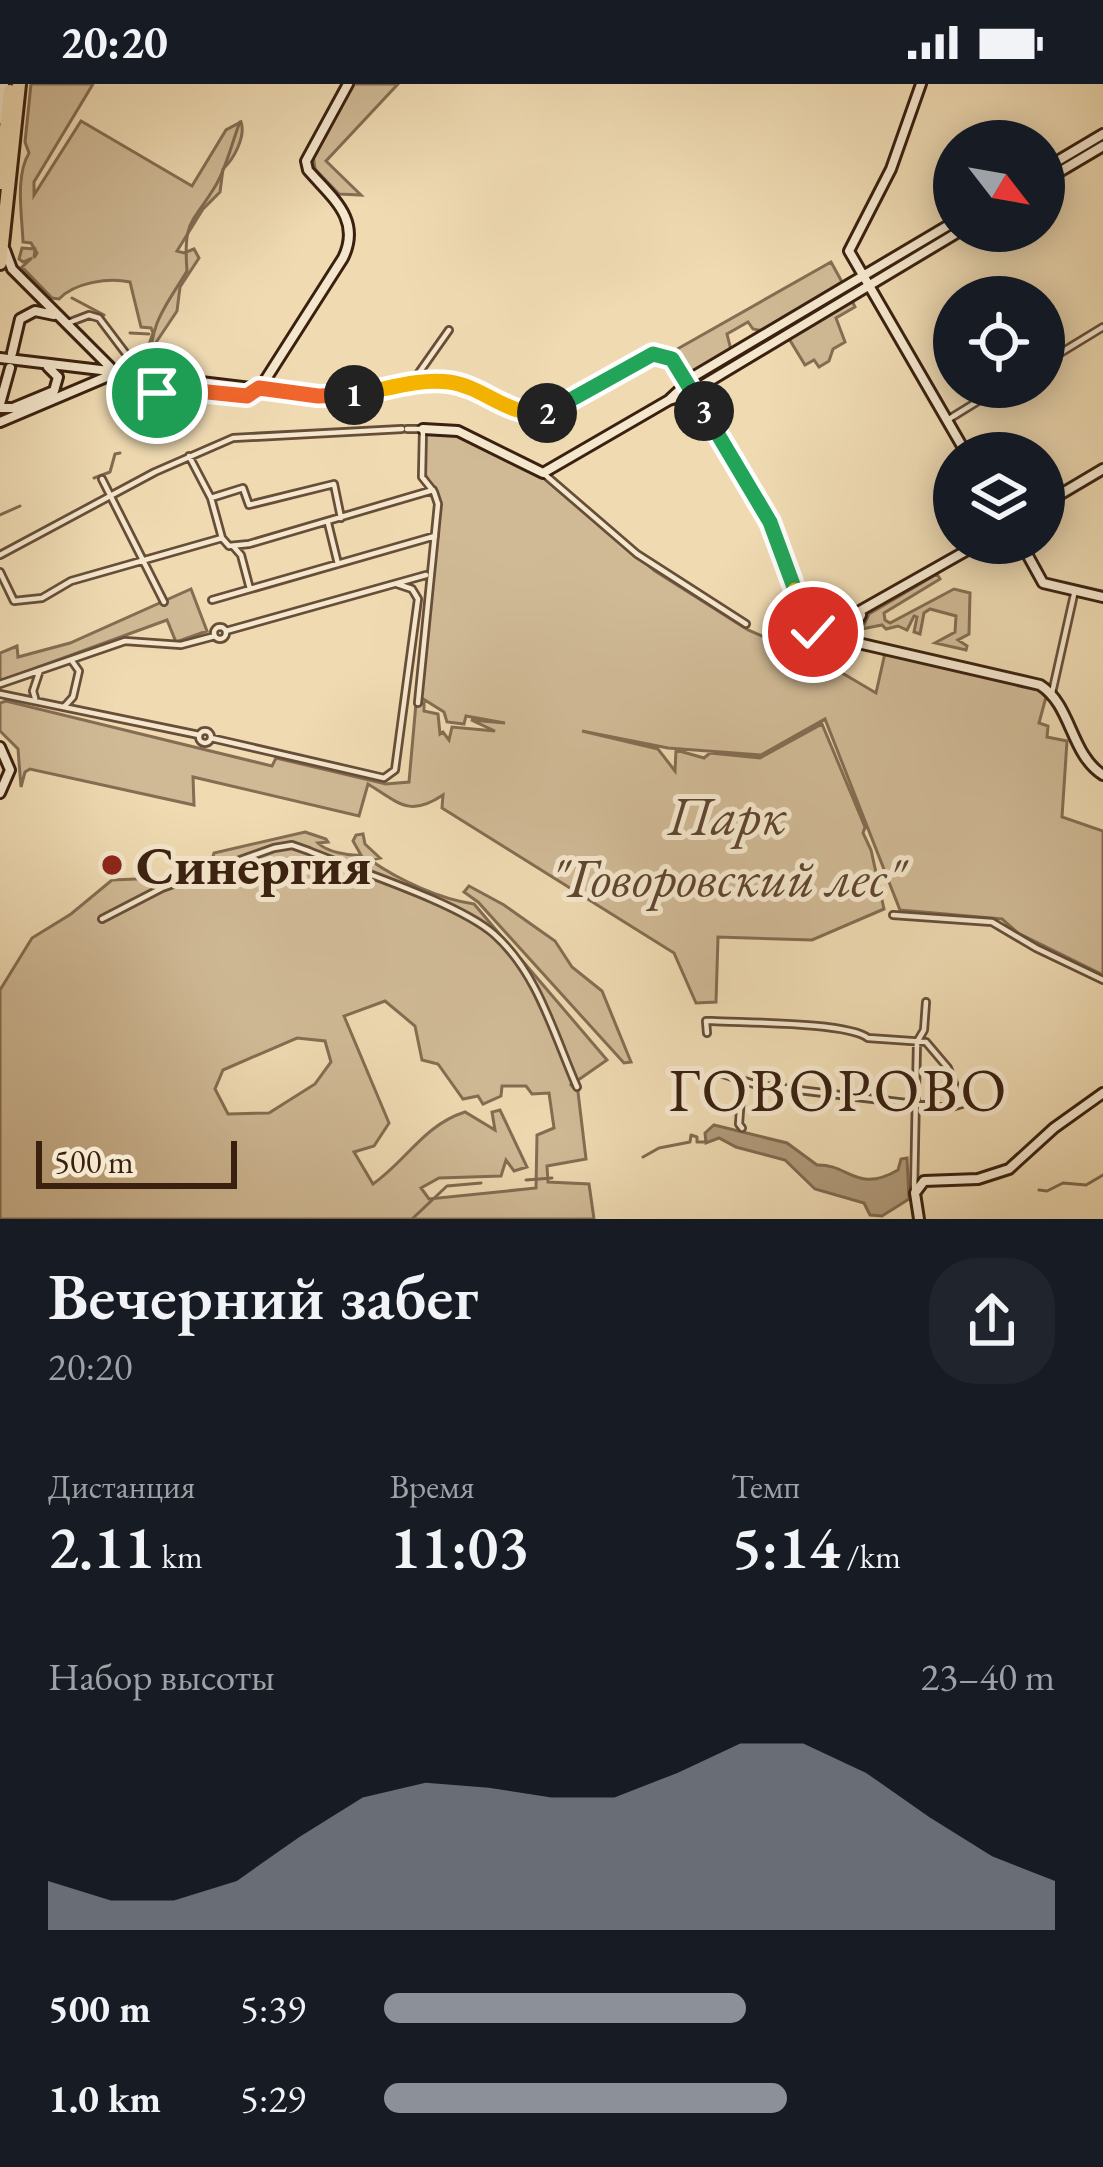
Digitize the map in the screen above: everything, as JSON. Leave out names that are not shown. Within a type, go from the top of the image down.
[{"type":"highway","points":[[0,183],[12,84]]},
{"type":"highway","points":[[0,263],[12,84]]},
{"type":"street","points":[[0,119],[12,84]]},
{"type":"street","points":[[141,383],[140,397],[180,390],[247,396],[259,388],[349,246],[346,214],[306,165],[348,84]]},
{"type":"street","points":[[921,84],[891,169],[849,248],[866,286],[953,432]]},
{"type":"street","points":[[1065,157],[1103,134]]},
{"type":"street","points":[[1065,169],[1103,146]]},
{"type":"street","points":[[3,234],[10,266],[103,362],[122,372]]},
{"type":"street","points":[[689,386],[750,357],[861,277],[933,234]]},
{"type":"street","points":[[539,471],[669,400],[744,346],[933,247]]},
{"type":"street","points":[[48,367],[58,377],[54,391],[13,408],[0,406],[4,360],[20,319],[30,312],[56,316],[87,350],[85,363],[68,365]]},
{"type":"street","points":[[63,321],[75,322],[89,315],[99,318],[137,371],[94,318],[79,324],[84,343]]},
{"type":"street","points":[[1065,350],[1103,327]]},
{"type":"street","points":[[411,384],[449,330]]},
{"type":"street","points":[[744,346],[742,354],[750,357]]},
{"type":"street","points":[[4,360],[336,396],[427,381],[467,386],[519,413],[533,415],[562,407],[653,354],[672,359],[770,522],[812,631],[1031,681],[1052,693],[1086,761],[1103,776]]},
{"type":"street","points":[[4,360],[210,393]]},
{"type":"street","points":[[421,369],[427,381]]},
{"type":"street","points":[[0,422],[111,375]]},
{"type":"street","points":[[174,385],[259,388]]},
{"type":"street","points":[[946,420],[966,408]]},
{"type":"street","points":[[0,555],[189,456],[233,438],[404,429],[458,431],[539,471],[637,554],[746,624]]},
{"type":"street","points":[[418,703],[438,504],[422,478],[423,429]]},
{"type":"street","points":[[189,456],[211,498],[222,538],[241,555],[250,589]]},
{"type":"street","points":[[1065,493],[1103,470]]},
{"type":"street","points":[[102,479],[164,602]]},
{"type":"street","points":[[211,498],[243,488],[249,505],[334,484],[341,519]]},
{"type":"street","points":[[233,546],[433,490]]},
{"type":"street","points":[[328,523],[338,564]]},
{"type":"street","points":[[212,600],[435,536]]},
{"type":"street","points":[[0,572],[14,601],[42,598],[71,581],[222,538]]},
{"type":"street","points":[[819,634],[945,564]]},
{"type":"street","points":[[1033,564],[1042,581],[1103,597]]},
{"type":"street","points":[[0,684],[125,641],[181,645],[214,636],[218,627],[226,631],[426,574]]},
{"type":"street","points":[[0,694],[199,735],[207,731],[211,738],[384,778],[395,770],[418,599],[412,589],[397,584]]},
{"type":"street","points":[[1052,693],[1075,590]]},
{"type":"street","points":[[852,642],[867,610]]},
{"type":"street","points":[[830,637],[836,626]]},
{"type":"street","points":[[64,707],[73,697],[79,671],[76,663],[67,660]]},
{"type":"street","points":[[40,702],[33,691],[41,669]]},
{"type":"street","points":[[0,749],[7,770],[0,790]]},
{"type":"street","points":[[102,919],[162,888],[274,848],[292,845],[309,850],[454,911],[493,933],[538,995],[577,1087]]},
{"type":"street","points":[[896,915],[992,922],[1103,980]]},
{"type":"street","points":[[919,1219],[913,1186],[914,1104],[917,1042],[924,1030],[926,1002]]},
{"type":"street","points":[[707,1033],[706,1021],[712,1021],[832,1027],[861,1032],[868,1039],[926,1042],[948,1068],[961,1106],[757,1085],[720,1073]]},
{"type":"street","points":[[742,1079],[742,1129]]},
{"type":"street","points":[[913,1186],[929,1179],[979,1180],[1009,1169],[1054,1127],[1103,1093]]},
{"type":"green space","points":[[31,84],[93,84],[34,182],[34,195],[81,121],[192,186],[226,130],[241,122],[240,140],[223,169],[220,192],[203,209],[177,251],[194,249],[199,258],[180,287],[177,311],[151,350],[153,333],[141,327],[130,282],[92,283],[59,299],[52,298],[22,267],[32,258],[19,259],[22,248],[35,249],[23,242],[20,196],[29,153],[25,142]]},
{"type":"green space","points":[[352,84],[398,84],[326,161],[361,195],[339,194],[315,169],[313,155]]},
{"type":"green space","points":[[831,262],[842,282],[763,331],[748,322],[727,334],[731,350],[685,376],[672,352]]},
{"type":"green space","points":[[852,301],[855,307],[836,318],[845,342],[819,367],[814,360],[805,365],[788,337]]},
{"type":"green space","name":"Парк \"Говоровский лес\"","points":[[453,429],[540,475],[655,571],[748,630],[827,664],[876,693],[885,653],[1040,690],[1046,697],[1039,723],[1048,726],[1047,737],[1067,741],[1062,817],[1103,831],[1103,975],[1018,933],[1002,919],[900,910],[825,719],[761,755],[668,748],[582,731],[658,749],[675,771],[676,750],[704,758],[710,753],[760,758],[822,724],[865,827],[884,909],[812,940],[718,937],[716,1002],[696,1003],[674,953],[442,808],[443,795],[422,805],[405,805],[368,784],[359,816],[193,777],[194,805],[30,769],[21,787],[18,749],[0,731],[0,703],[6,701],[272,766],[276,758],[386,784],[409,782],[416,703],[438,714],[440,734],[449,740],[452,727],[495,731],[471,720],[505,723],[466,716],[464,724],[447,722],[444,712],[420,697],[439,500],[425,474],[425,432]]},
{"type":"green space","points":[[937,574],[940,579],[884,613],[885,620],[890,623],[954,589],[970,593],[969,634],[958,640],[966,650],[935,643],[955,632],[956,616],[930,609],[924,613],[920,634],[914,632],[914,616],[907,630],[882,625],[862,629],[869,614]]},
{"type":"green space","points":[[191,589],[207,631],[176,642],[167,620],[0,681],[0,653],[17,646],[18,657],[70,643]]},
{"type":"green space","points":[[305,832],[326,839],[328,842],[318,843],[327,849],[361,855],[353,841],[363,834],[365,844],[380,858],[370,860],[381,867],[433,893],[474,904],[607,1060],[571,1085],[578,1092],[586,1159],[547,1166],[548,1182],[589,1184],[594,1219],[0,1219],[0,990],[32,938],[112,880],[161,878],[212,860],[214,853]],"holes":[[[385,1001],[415,1026],[422,1060],[438,1064],[463,1099],[478,1096],[483,1104],[501,1096],[502,1086],[549,1093],[554,1128],[537,1135],[536,1188],[429,1199],[421,1188],[439,1178],[501,1176],[506,1160],[514,1171],[527,1167],[500,1110],[492,1112],[495,1130],[465,1112],[451,1118],[373,1184],[354,1152],[374,1146],[389,1123],[344,1016]],[[297,1038],[325,1041],[331,1062],[315,1084],[269,1113],[228,1114],[215,1089],[223,1070]]]},
{"type":"green space","points":[[469,886],[555,941],[572,967],[602,991],[631,1062],[624,1063],[464,892]]},
{"type":"shaded area","points":[[714,1125],[787,1143],[817,1165],[863,1179],[884,1177],[907,1158],[909,1199],[882,1216],[870,1215],[864,1203],[815,1189],[785,1160],[719,1138],[706,1143],[705,1133]]},
{"type":"waterway","points":[[151,369],[156,327],[187,271],[188,231],[220,178],[240,122]]},
{"type":"waterway","points":[[72,298],[104,315]]},
{"type":"waterway","points":[[82,331],[100,352]]},
{"type":"waterway","points":[[130,333],[149,334]]},
{"type":"waterway","points":[[94,478],[110,472],[115,454],[120,453]]},
{"type":"waterway","points":[[0,515],[20,506]]},
{"type":"waterway","points":[[643,1157],[659,1148],[690,1142],[691,1135],[697,1142],[707,1142]]},
{"type":"waterway","points":[[1039,1190],[1063,1183],[1086,1185],[1103,1175]]},
{"type":"waterway","points":[[526,1180],[552,1178]]},
{"type":"waterway","points":[[412,1219],[447,1186],[481,1183]]},
{"type":"tunnel","points":[[135,370],[139,383]]},
{"type":"place","name":"Синергия","points":[[112,865]]},
{"type":"district","name":"ГОВОРОВО","points":[[839,1090]]},
{"type":"route","points":[[157,393],[188,390],[247,396],[259,388],[346,396],[427,381],[447,382],[533,415],[562,407],[653,354],[664,356],[675,363],[770,522],[813,632]]}]
